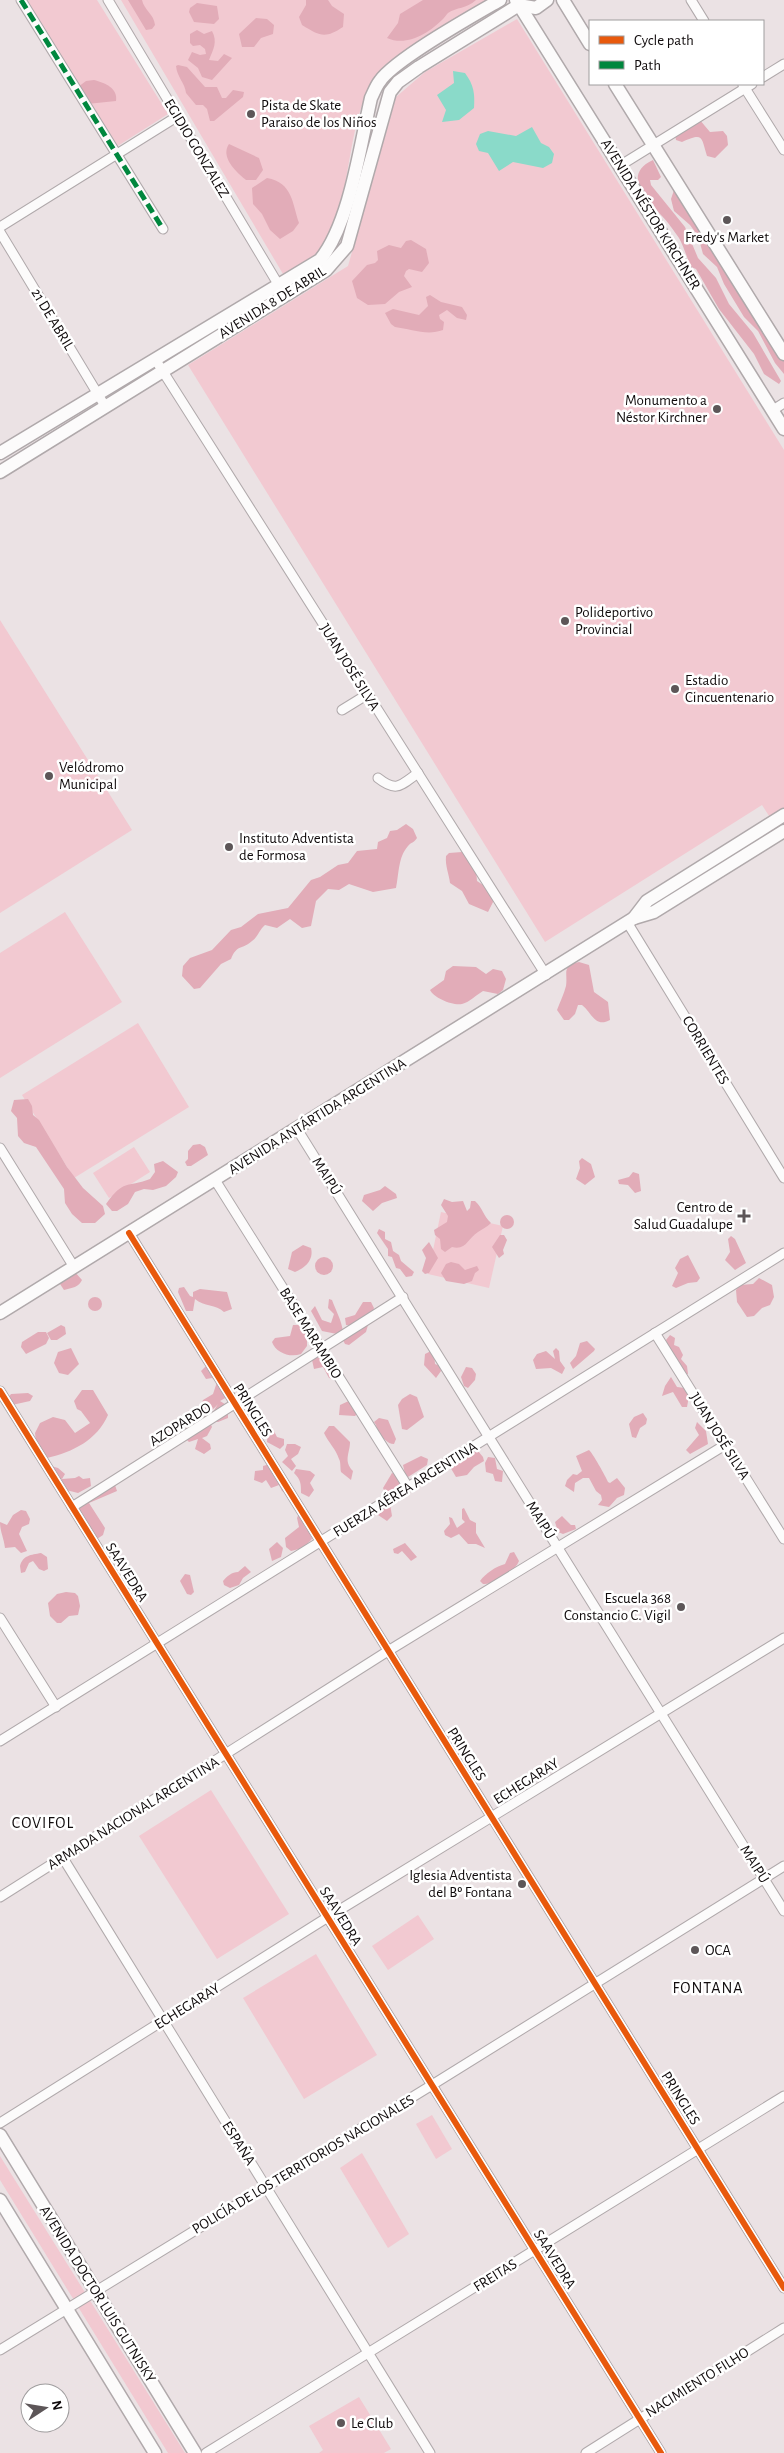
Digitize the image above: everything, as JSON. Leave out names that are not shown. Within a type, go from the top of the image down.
[{"type":"main road","name":"AVENIDA 8 DE ABRIL","points":[[0,472],[162,371],[282,291],[320,260],[331,246],[343,217],[371,98],[380,81],[390,70],[411,55],[500,0]]},
{"type":"main road","points":[[517,3],[536,8],[547,0]]},
{"type":"main road","points":[[563,0],[589,42]]},
{"type":"main road","name":"AVENIDA 8 DE ABRIL","points":[[0,453],[155,359],[282,291],[326,270],[347,246],[385,104],[398,82],[517,3]]},
{"type":"main road","name":"AVENIDA NÉSTOR KIRCHNER","points":[[517,3],[621,165],[784,429]]},
{"type":"main road","points":[[616,85],[784,354]]},
{"type":"main road","name":"AVENIDA ANTÁRTIDA ARGENTINA","points":[[631,920],[647,901],[784,816]]},
{"type":"main road","name":"AVENIDA ANTÁRTIDA ARGENTINA","points":[[0,1313],[631,920],[654,912],[784,830]]},
{"type":"main road","name":"AVENIDA DOCTOR LUIS GUTNISKY","points":[[0,2135],[195,2453]]},
{"type":"main road","points":[[0,2200],[155,2453]]},
{"type":"street","points":[[21,0],[164,229]]},
{"type":"street","name":"EGIDIO GONZALEZ","points":[[108,0],[282,291]]},
{"type":"street","points":[[690,0],[703,20]]},
{"type":"street","points":[[764,76],[784,64]]},
{"type":"street","points":[[621,165],[747,85],[784,150]]},
{"type":"street","points":[[0,227],[178,116]]},
{"type":"street","name":"21 DE ABRIL","points":[[0,232],[105,406]]},
{"type":"street","name":"JUAN JOSÉ SILVA","points":[[155,359],[546,974]]},
{"type":"street","points":[[773,410],[784,403]]},
{"type":"street","points":[[342,710],[368,694]]},
{"type":"street","points":[[378,778],[388,786],[397,787],[418,773]]},
{"type":"street","name":"CORRIENTES","points":[[631,920],[784,1178]]},
{"type":"street","name":"MAIPÚ","points":[[297,1129],[784,1911]]},
{"type":"street","points":[[0,1148],[74,1267]]},
{"type":"street","name":"BASE MARAMBIO","points":[[215,1180],[408,1487]]},
{"type":"street","name":"PRINGLES","points":[[129,1233],[784,2288]]},
{"type":"street","name":"FUERZA AÉREA ARGENTINA","points":[[0,1741],[784,1253]]},
{"type":"street","name":"AZOPARDO","points":[[72,1507],[403,1298]]},
{"type":"street","name":"JUAN JOSÉ SILVA","points":[[656,1333],[782,1533]]},
{"type":"street","name":"SAAVEDRA","points":[[0,1392],[661,2453]]},
{"type":"street","name":"ARMADA NACIONAL ARGENTINA","points":[[0,1897],[388,1651],[725,1445]]},
{"type":"street","points":[[0,1618],[56,1706]]},
{"type":"street","name":"ECHEGARAY","points":[[0,2123],[328,1917],[784,1638]]},
{"type":"street","name":"ESPAÑA","points":[[63,1858],[430,2453]]},
{"type":"street","name":"POLICÍA DE LOS TERRITORIOS NACIONALES","points":[[0,2350],[784,1866]]},
{"type":"street","name":"FREITAS","points":[[206,2453],[784,2096]]},
{"type":"street","name":"NACIMIENTO FILHO","points":[[586,2453],[784,2328]]},
{"type":"shaded area","points":[[27,0],[97,0],[168,114],[116,147]]},
{"type":"shaded area","points":[[121,0],[487,0],[385,65],[371,85],[361,109],[354,134],[345,186],[338,212],[329,234],[313,257],[283,274]]},
{"type":"shaded area","points":[[128,0],[142,0],[154,21],[155,25],[152,29],[146,30]]},
{"type":"shaded area","points":[[306,0],[328,0],[332,6],[344,14],[343,27],[327,35],[322,35],[302,25],[299,17],[306,5]]},
{"type":"shaded area","points":[[423,0],[476,0],[469,5],[448,13],[424,34],[410,40],[402,41],[387,38],[398,23],[400,14]]},
{"type":"shaded area","points":[[197,3],[217,6],[219,19],[214,24],[194,22],[189,12],[190,8]]},
{"type":"shaded area","points":[[256,18],[267,19],[274,25],[273,34],[261,38],[254,47],[242,47],[239,34]]},
{"type":"shaded area","name":"Polideportivo Provincial","points":[[517,19],[784,450],[784,811],[771,819],[762,805],[545,942],[188,365],[348,266],[396,97],[425,72]]},
{"type":"shaded area","points":[[197,30],[204,34],[212,31],[214,35],[214,46],[209,60],[218,61],[224,54],[232,58],[212,80],[202,77],[198,68],[188,60],[192,52],[200,55],[206,54],[205,49],[200,45],[193,46],[190,43],[190,34]]},
{"type":"shaded area","points":[[176,66],[187,67],[205,87],[217,87],[222,98],[226,98],[233,90],[244,92],[243,97],[214,121],[210,121],[207,109],[203,105],[196,105],[186,93],[177,70]]},
{"type":"shaded area","points":[[453,71],[465,73],[468,77],[473,90],[474,108],[459,120],[442,122],[446,110],[437,95],[454,83]]},
{"type":"shaded area","points":[[94,80],[113,89],[116,101],[87,104],[78,87],[86,81]]},
{"type":"shaded area","points":[[699,119],[710,132],[723,131],[727,136],[728,145],[715,158],[707,156],[701,138],[694,137],[682,142],[676,140],[675,135]]},
{"type":"shaded area","points":[[532,127],[541,143],[549,147],[554,154],[552,163],[543,168],[513,162],[499,171],[488,153],[479,151],[476,144],[480,134],[488,131],[516,136]]},
{"type":"shaded area","points":[[229,144],[259,158],[263,170],[256,180],[246,180],[230,164],[226,154]]},
{"type":"shaded area","points":[[653,160],[661,177],[658,180],[650,180],[651,185],[685,227],[698,258],[716,278],[729,304],[753,333],[781,381],[779,384],[764,374],[754,354],[719,309],[696,269],[691,267],[679,238],[644,195],[638,180],[639,173],[644,166]]},
{"type":"shaded area","points":[[267,178],[282,184],[287,189],[293,201],[299,223],[293,231],[280,239],[270,230],[262,214],[253,204],[252,188]]},
{"type":"shaded area","points":[[678,188],[784,357],[784,374],[775,363],[758,331],[744,317],[724,284],[717,267],[703,254],[698,236],[690,225],[674,211],[671,199],[674,190]]},
{"type":"shaded area","points":[[411,240],[426,249],[429,263],[422,272],[409,269],[406,271],[404,276],[412,287],[399,292],[385,304],[368,305],[357,298],[352,281],[367,265],[378,260],[377,251],[389,245],[401,248],[406,241]]},
{"type":"shaded area","points":[[430,295],[441,302],[462,307],[467,315],[466,320],[457,318],[447,310],[439,315],[440,319],[444,322],[443,330],[437,332],[419,332],[395,327],[391,324],[385,313],[393,309],[419,315],[428,306],[426,297]]},
{"type":"shaded area","name":"Velódromo Municipal","points":[[0,620],[132,830],[0,913]]},
{"type":"shaded area","points":[[406,824],[413,829],[417,838],[402,855],[396,888],[373,892],[349,884],[339,890],[328,889],[316,901],[311,926],[302,928],[290,919],[277,928],[265,925],[254,939],[235,951],[231,959],[221,964],[200,988],[194,989],[182,976],[183,966],[190,958],[212,950],[231,930],[241,927],[258,914],[288,908],[311,880],[320,877],[338,865],[348,863],[357,851],[377,849],[378,842],[387,838],[390,831],[397,830]]},
{"type":"shaded area","points":[[462,852],[476,869],[477,881],[489,889],[494,900],[488,912],[469,904],[462,891],[450,883],[446,856],[449,853]]},
{"type":"shaded area","points":[[65,912],[122,1002],[0,1078],[0,953]]},
{"type":"shaded area","points":[[579,962],[589,965],[594,992],[608,1002],[610,1020],[605,1022],[597,1021],[582,1005],[578,1005],[575,1014],[569,1020],[564,1020],[557,1010],[566,986],[566,971],[570,966]]},
{"type":"shaded area","points":[[453,966],[476,967],[486,974],[493,969],[502,971],[506,979],[503,990],[498,994],[483,991],[462,1004],[444,1001],[435,996],[430,990],[444,980],[446,971]]},
{"type":"shaded area","points":[[138,1023],[189,1107],[74,1178],[22,1095]]},
{"type":"shaded area","points":[[28,1099],[32,1106],[33,1115],[39,1120],[67,1167],[83,1188],[103,1206],[105,1214],[95,1223],[82,1223],[72,1214],[65,1203],[64,1189],[36,1147],[24,1143],[18,1136],[17,1118],[11,1111],[14,1100]]},
{"type":"shaded area","points":[[200,1144],[205,1147],[208,1155],[191,1166],[187,1166],[185,1162],[188,1159],[188,1151],[193,1145]]},
{"type":"shaded area","points":[[134,1147],[150,1172],[109,1198],[93,1173]]},
{"type":"shaded area","points":[[582,1158],[591,1164],[595,1177],[585,1185],[576,1179],[580,1168],[579,1161]]},
{"type":"shaded area","points":[[163,1161],[178,1172],[176,1177],[166,1186],[135,1192],[128,1204],[117,1211],[112,1211],[106,1204],[117,1191],[122,1187],[150,1179],[155,1172],[154,1164]]},
{"type":"shaded area","points":[[633,1172],[639,1174],[641,1191],[635,1193],[628,1185],[619,1184],[618,1180],[629,1177]]},
{"type":"shaded area","points":[[385,1186],[396,1194],[397,1198],[382,1203],[373,1211],[362,1201],[364,1195],[380,1190]]},
{"type":"shaded area","points":[[444,1199],[452,1202],[463,1201],[467,1211],[470,1208],[471,1201],[475,1201],[491,1223],[464,1246],[452,1247],[445,1252],[441,1249],[440,1239],[435,1235],[434,1230],[447,1222],[448,1216],[441,1205]]},
{"type":"shaded area","points":[[441,1212],[503,1226],[489,1288],[428,1274]]},
{"type":"shaded area","points":[[504,1215],[510,1215],[514,1222],[510,1229],[504,1229],[500,1225],[500,1219]]},
{"type":"shaded area","points":[[379,1229],[385,1232],[385,1239],[391,1242],[393,1251],[399,1255],[401,1261],[414,1272],[412,1276],[406,1277],[400,1269],[396,1268],[392,1257],[388,1256],[388,1249],[377,1233]]},
{"type":"shaded area","points":[[500,1235],[504,1235],[507,1240],[503,1250],[504,1254],[499,1258],[492,1247]]},
{"type":"shaded area","points":[[731,1236],[735,1239],[746,1263],[735,1270],[725,1260],[730,1252],[728,1239]]},
{"type":"shaded area","points":[[429,1242],[438,1258],[429,1273],[425,1274],[422,1271],[426,1258],[422,1250]]},
{"type":"shaded area","points":[[303,1245],[311,1248],[310,1260],[305,1266],[295,1272],[288,1269],[292,1252]]},
{"type":"shaded area","points":[[688,1255],[700,1278],[697,1282],[688,1283],[676,1288],[672,1286],[678,1273],[675,1268],[680,1259]]},
{"type":"shaded area","points":[[324,1257],[330,1260],[333,1266],[330,1272],[324,1275],[318,1272],[315,1266],[318,1260]]},
{"type":"shaded area","points":[[451,1262],[459,1264],[465,1270],[477,1266],[479,1270],[475,1273],[472,1281],[464,1284],[446,1281],[441,1273],[446,1264]]},
{"type":"shaded area","points":[[74,1271],[82,1280],[81,1282],[77,1286],[64,1290],[58,1281]]},
{"type":"shaded area","points":[[759,1278],[772,1285],[774,1297],[770,1305],[762,1308],[754,1316],[747,1317],[737,1302],[736,1290],[740,1285],[753,1284]]},
{"type":"shaded area","points":[[184,1287],[190,1296],[193,1297],[193,1292],[200,1289],[227,1292],[232,1309],[224,1312],[221,1309],[195,1299],[193,1311],[186,1311],[178,1292],[179,1288]]},
{"type":"shaded area","points":[[92,1297],[98,1297],[102,1304],[98,1311],[92,1311],[88,1307],[88,1301]]},
{"type":"shaded area","points":[[329,1299],[332,1300],[343,1331],[337,1334],[322,1331],[311,1311],[315,1306],[322,1320],[331,1323],[334,1314],[328,1308]]},
{"type":"shaded area","points":[[363,1302],[371,1302],[374,1308],[372,1311],[358,1323],[346,1325],[345,1318],[355,1315]]},
{"type":"shaded area","points":[[367,1324],[366,1332],[349,1345],[345,1344],[342,1338],[361,1330]]},
{"type":"shaded area","points":[[61,1325],[65,1327],[66,1334],[57,1340],[51,1340],[47,1333]]},
{"type":"shaded area","points":[[293,1325],[300,1325],[307,1333],[307,1346],[301,1354],[288,1355],[280,1352],[272,1342],[275,1338],[290,1336]]},
{"type":"shaded area","points":[[38,1332],[46,1332],[49,1338],[46,1344],[26,1354],[21,1347],[22,1342]]},
{"type":"shaded area","points":[[670,1335],[675,1338],[674,1345],[679,1347],[683,1355],[681,1359],[687,1366],[688,1374],[686,1375],[669,1351],[666,1340]]},
{"type":"shaded area","points":[[587,1341],[595,1349],[594,1351],[573,1369],[570,1363],[576,1356],[580,1343]]},
{"type":"shaded area","points":[[71,1348],[79,1364],[68,1375],[59,1373],[54,1363],[58,1352]]},
{"type":"shaded area","points":[[556,1348],[559,1351],[560,1361],[565,1368],[562,1374],[551,1368],[536,1369],[533,1360],[537,1354],[546,1351],[555,1359],[553,1351]]},
{"type":"shaded area","points":[[431,1351],[434,1353],[435,1364],[440,1366],[441,1371],[436,1378],[424,1365],[425,1354]]},
{"type":"shaded area","points":[[316,1357],[331,1360],[337,1364],[339,1371],[333,1379],[329,1378],[323,1367],[314,1369],[312,1360]]},
{"type":"shaded area","points":[[207,1365],[227,1397],[220,1401],[228,1406],[228,1418],[218,1422],[213,1421],[211,1415],[218,1404],[199,1417],[186,1414],[186,1412],[200,1406],[203,1400],[213,1394],[217,1382],[212,1378],[206,1379],[201,1371]]},
{"type":"shaded area","points":[[466,1367],[472,1368],[476,1374],[475,1380],[468,1388],[464,1386],[461,1377]]},
{"type":"shaded area","points":[[671,1377],[677,1387],[685,1388],[689,1396],[687,1407],[682,1407],[673,1392],[662,1396],[665,1386]]},
{"type":"shaded area","points":[[82,1390],[93,1390],[108,1415],[91,1438],[83,1444],[47,1458],[36,1442],[35,1433],[40,1423],[53,1417],[65,1420],[75,1433],[90,1423],[81,1411],[77,1409],[74,1401]]},
{"type":"shaded area","points":[[28,1393],[33,1396],[30,1401],[12,1405],[5,1402],[11,1394]]},
{"type":"shaded area","points":[[410,1394],[417,1397],[424,1417],[407,1430],[402,1429],[398,1405],[402,1399]]},
{"type":"shaded area","points":[[353,1399],[358,1413],[355,1416],[339,1415],[340,1405]]},
{"type":"shaded area","points":[[643,1413],[647,1419],[646,1424],[640,1428],[636,1438],[632,1437],[629,1424],[634,1417]]},
{"type":"shaded area","points":[[200,1418],[209,1420],[212,1427],[207,1436],[202,1438],[210,1444],[211,1449],[204,1454],[195,1449],[198,1439],[189,1442],[186,1439],[187,1426],[194,1425]]},
{"type":"shaded area","points":[[379,1418],[388,1420],[396,1439],[394,1444],[389,1443],[378,1435],[374,1422]]},
{"type":"shaded area","points":[[697,1422],[706,1431],[708,1444],[690,1454],[686,1450],[699,1435],[695,1428]]},
{"type":"shaded area","points":[[329,1426],[334,1426],[350,1442],[348,1464],[353,1471],[351,1480],[341,1472],[338,1455],[324,1433]]},
{"type":"shaded area","points":[[272,1427],[277,1437],[284,1439],[284,1445],[280,1449],[267,1442],[268,1428]]},
{"type":"shaded area","points":[[168,1430],[173,1434],[173,1441],[166,1445],[155,1441],[152,1437],[155,1433]]},
{"type":"shaded area","points":[[287,1444],[295,1444],[301,1447],[298,1454],[291,1459],[296,1466],[292,1471],[282,1462],[288,1456],[285,1450]]},
{"type":"shaded area","points":[[473,1445],[484,1461],[474,1467],[467,1475],[456,1477],[449,1465],[452,1462],[459,1461],[462,1448]]},
{"type":"shaded area","points":[[589,1450],[608,1482],[610,1483],[617,1478],[625,1488],[624,1495],[617,1498],[609,1507],[598,1505],[602,1500],[601,1495],[596,1491],[589,1478],[583,1478],[575,1483],[574,1492],[565,1486],[567,1480],[573,1474],[577,1475],[582,1471],[576,1456]]},
{"type":"shaded area","points":[[421,1456],[428,1459],[427,1465],[408,1477],[405,1474],[403,1465]]},
{"type":"shaded area","points":[[488,1457],[495,1458],[497,1469],[503,1471],[502,1482],[495,1481],[493,1474],[486,1472],[485,1463]]},
{"type":"shaded area","points":[[270,1464],[286,1493],[282,1491],[279,1485],[271,1488],[266,1480],[262,1483],[254,1480],[255,1471],[263,1470],[263,1466]]},
{"type":"shaded area","points":[[51,1466],[58,1468],[65,1474],[62,1479],[49,1475]]},
{"type":"shaded area","points":[[296,1469],[310,1471],[315,1475],[310,1483],[314,1490],[309,1497],[301,1493],[300,1482],[294,1473]]},
{"type":"shaded area","points":[[392,1473],[396,1474],[398,1478],[399,1488],[389,1500],[383,1488]]},
{"type":"shaded area","points":[[79,1476],[83,1479],[90,1478],[91,1486],[78,1493],[66,1490],[60,1482],[62,1479]]},
{"type":"shaded area","points":[[114,1482],[117,1491],[89,1503],[105,1528],[103,1535],[97,1539],[76,1508]]},
{"type":"shaded area","points":[[386,1503],[390,1504],[392,1516],[387,1521],[378,1515]]},
{"type":"shaded area","points":[[464,1508],[470,1520],[476,1523],[476,1533],[485,1548],[476,1544],[468,1544],[459,1534],[451,1538],[445,1535],[444,1531],[450,1524],[449,1517],[452,1518],[457,1528],[465,1522],[462,1519],[462,1509]]},
{"type":"shaded area","points":[[21,1510],[26,1511],[30,1519],[29,1524],[22,1527],[19,1534],[27,1551],[21,1553],[15,1547],[5,1548],[0,1522],[7,1525],[13,1515]]},
{"type":"shaded area","points":[[300,1511],[307,1524],[304,1526],[310,1528],[312,1539],[303,1548],[291,1551],[286,1547],[285,1538],[299,1527],[297,1518]]},
{"type":"shaded area","points":[[562,1516],[571,1525],[575,1525],[576,1529],[563,1534],[558,1532],[555,1522]]},
{"type":"shaded area","points":[[277,1542],[283,1548],[281,1557],[272,1561],[269,1549]]},
{"type":"shaded area","points":[[405,1543],[417,1557],[411,1561],[402,1551],[398,1554],[394,1553],[393,1549]]},
{"type":"shaded area","points":[[514,1552],[519,1561],[509,1573],[488,1584],[483,1584],[480,1581],[485,1575],[505,1564],[510,1553]]},
{"type":"shaded area","points":[[41,1553],[47,1557],[48,1569],[44,1571],[39,1569],[33,1561],[29,1563],[25,1572],[21,1573],[20,1566],[23,1560],[28,1556]]},
{"type":"shaded area","points":[[245,1566],[251,1572],[243,1578],[239,1585],[230,1588],[224,1585],[223,1581],[226,1577],[238,1572]]},
{"type":"shaded area","points":[[185,1574],[190,1575],[194,1592],[191,1595],[187,1594],[180,1581]]},
{"type":"shaded area","points":[[75,1593],[78,1596],[80,1606],[78,1615],[69,1616],[61,1623],[57,1623],[50,1616],[48,1603],[57,1594]]},
{"type":"shaded area","points":[[211,1790],[289,1914],[217,1959],[139,1836]]},
{"type":"shaded area","points":[[418,1915],[434,1939],[388,1970],[372,1946]]},
{"type":"shaded area","points":[[316,1954],[377,2055],[304,2099],[243,1998]]},
{"type":"shaded area","points":[[432,2115],[452,2149],[436,2159],[416,2124]]},
{"type":"shaded area","points":[[362,2153],[409,2234],[388,2248],[340,2168]]},
{"type":"shaded area","points":[[0,2156],[185,2453],[168,2453],[0,2180]]},
{"type":"shaded area","points":[[359,2397],[391,2449],[384,2453],[319,2453],[323,2450],[309,2426]]},
{"type":"marked path","points":[[21,0],[163,229]]},
{"type":"cycle path","points":[[129,1233],[784,2288]]},
{"type":"cycle path","points":[[0,1391],[661,2453]]},
{"type":"place","name":"Pista de Skate Paraiso de los Niños","points":[[251,114]]},
{"type":"place","name":"Fredy's Market","points":[[727,220]]},
{"type":"place","name":"Monumento a Néstor Kirchner","points":[[717,409]]},
{"type":"place","name":"Polideportivo Provincial","points":[[565,621]]},
{"type":"place","name":"Estadio Cincuentenario","points":[[675,689]]},
{"type":"place","name":"Velódromo Municipal","points":[[49,776]]},
{"type":"place","name":"Instituto Adventista de Formosa","points":[[229,847]]},
{"type":"place","name":"Centro de Salud Guadalupe","points":[[744,1216]]},
{"type":"place","name":"Escuela 368 Constancio C. Vigil","points":[[681,1607]]},
{"type":"place","name":"Iglesia Adventista del Bº Fontana","points":[[522,1884]]},
{"type":"place","name":"OCA","points":[[695,1950]]},
{"type":"place","name":"Le Club","points":[[341,2423]]},
{"type":"district","name":"COVIFOL","points":[[43,1822]]},
{"type":"district","name":"FONTANA","points":[[708,1987]]}]
